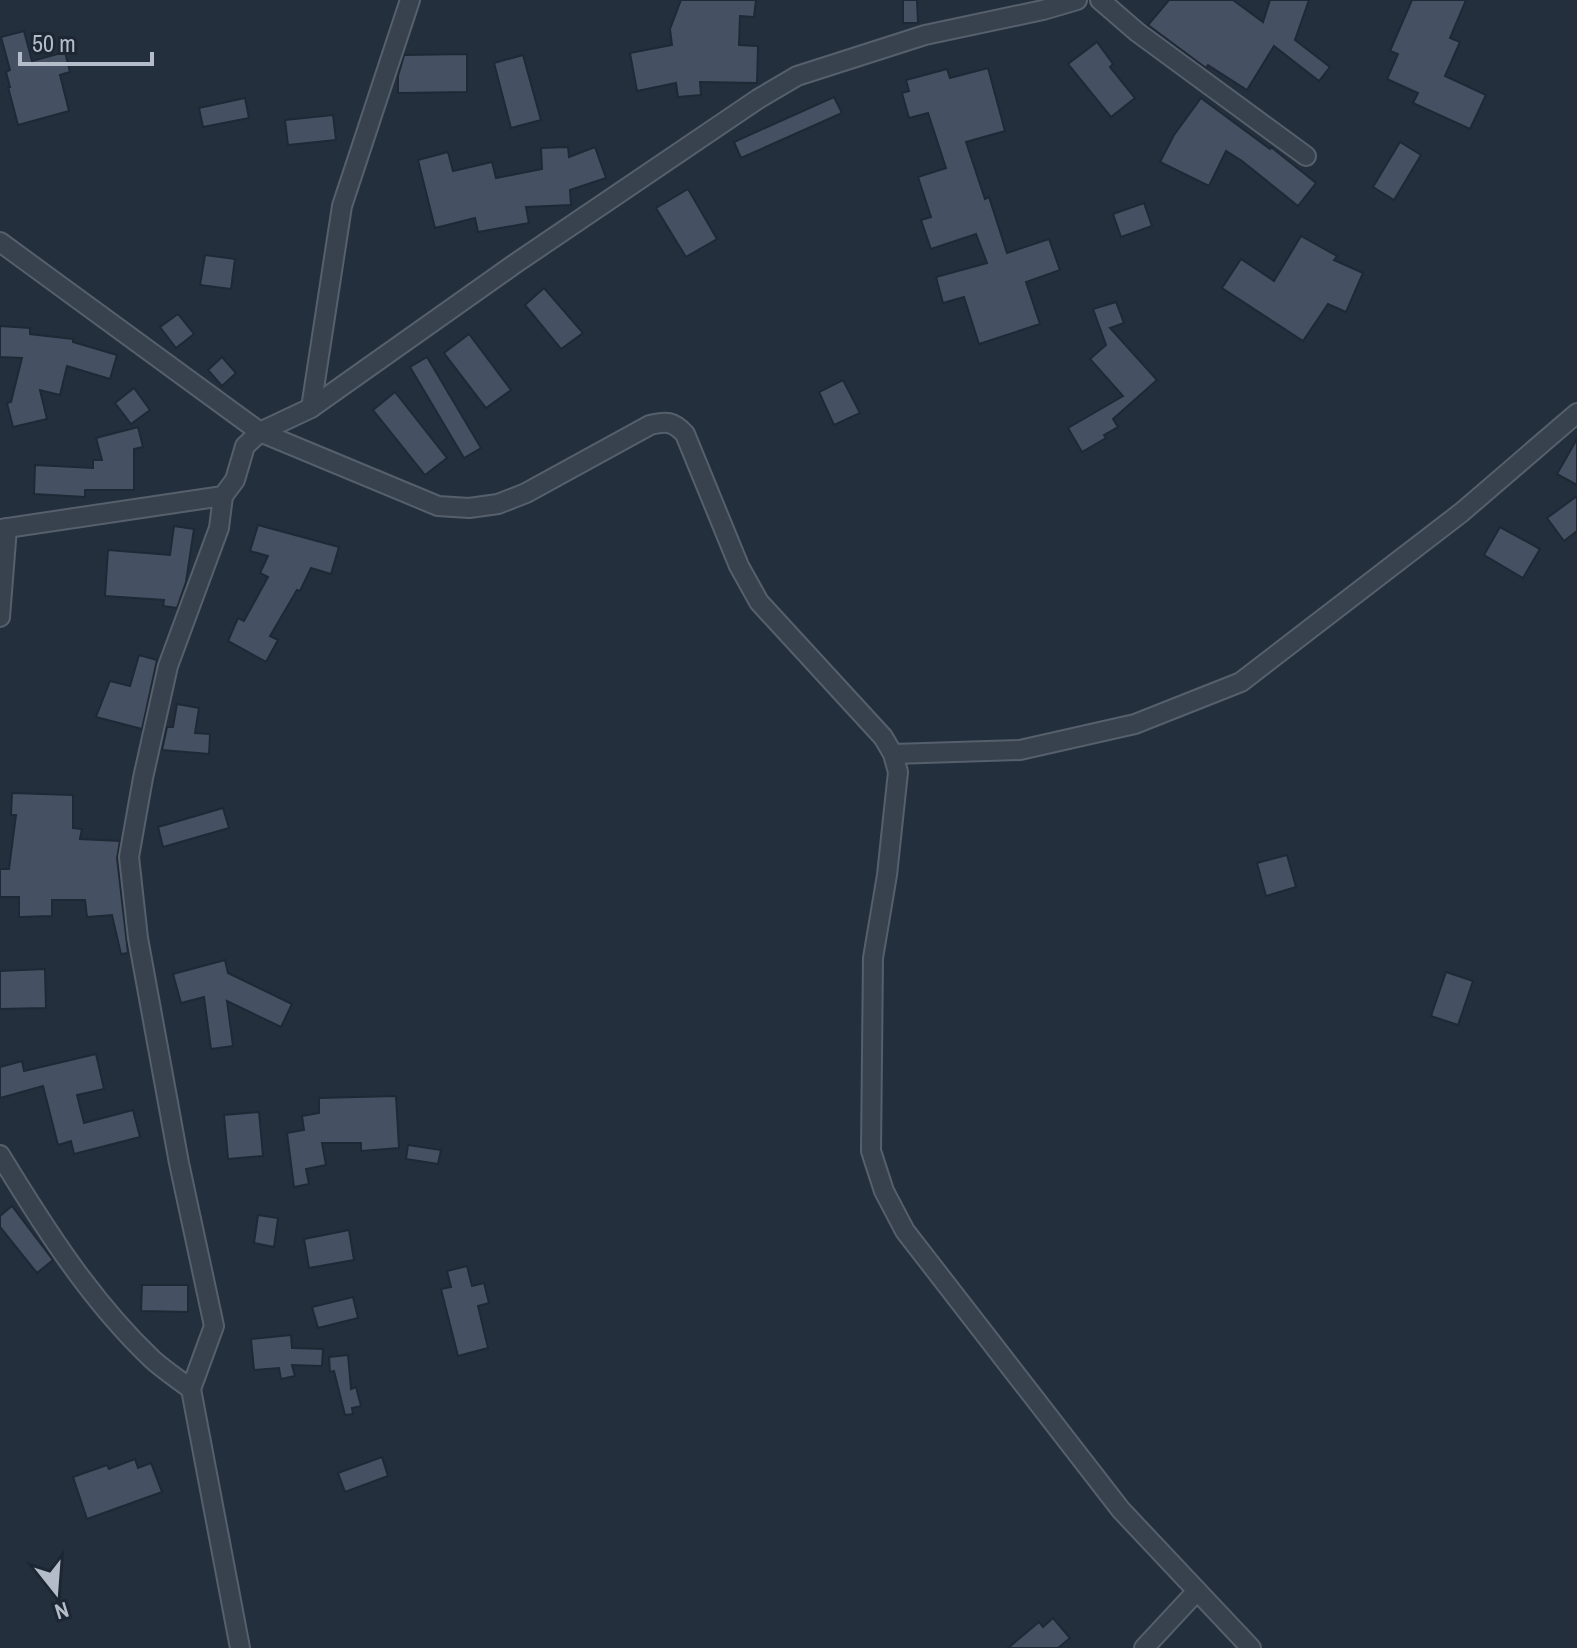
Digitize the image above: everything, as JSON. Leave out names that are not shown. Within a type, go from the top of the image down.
[{"type":"street","points":[[311,408],[342,206],[410,0]]},
{"type":"street","points":[[240,1648],[191,1389],[214,1326],[179,1163],[138,938],[129,857],[168,666],[219,528],[223,496],[235,480],[245,446],[260,432],[311,408],[516,263],[758,99],[797,76],[925,35],[1077,0]]},
{"type":"street","points":[[1100,0],[1137,32],[1306,156]]},
{"type":"street","points":[[0,242],[260,432],[438,506],[469,508],[498,504],[526,493],[650,425],[665,421],[676,424],[685,434],[739,566],[759,602],[883,737],[893,754],[898,772],[873,958],[871,1151],[884,1191],[905,1231],[1121,1510],[1251,1648]]},
{"type":"street","points":[[893,754],[1020,750],[1135,724],[1241,682],[1462,512],[1577,413]]},
{"type":"street","points":[[0,617],[4,529],[223,496]]},
{"type":"street","points":[[0,1155],[34,1211],[97,1299],[153,1359],[191,1389]]},
{"type":"street","points":[[1144,1648],[1197,1591]]},
{"type":"building","points":[[681,0],[756,0],[754,17],[740,16],[739,45],[758,46],[757,83],[700,82],[701,95],[678,97],[676,83],[637,91],[630,53],[672,45],[670,29]]},
{"type":"building","points":[[903,0],[917,0],[918,23],[903,23]]},
{"type":"building","points":[[1169,0],[1233,0],[1263,22],[1270,0],[1309,0],[1295,40],[1330,67],[1319,81],[1274,46],[1247,90],[1208,65],[1206,68],[1148,25]]},
{"type":"building","points":[[1412,0],[1466,0],[1450,38],[1460,42],[1445,76],[1486,95],[1470,129],[1413,103],[1418,93],[1387,79],[1398,54],[1390,51]]},
{"type":"building","points":[[24,31],[32,61],[65,52],[70,72],[60,75],[69,111],[18,125],[8,87],[6,72],[10,70],[1,37]]},
{"type":"building","points":[[1097,42],[1113,64],[1110,67],[1135,98],[1111,117],[1068,64]]},
{"type":"building","points":[[467,54],[467,92],[398,93],[398,76],[404,55]]},
{"type":"building","points":[[523,55],[541,120],[511,128],[494,63]]},
{"type":"building","points":[[988,68],[1005,131],[966,142],[985,199],[989,197],[1007,253],[1049,239],[1060,270],[1026,282],[1040,324],[979,344],[964,297],[943,303],[936,277],[987,263],[976,234],[931,249],[921,220],[931,217],[918,177],[946,168],[928,113],[909,118],[902,93],[909,91],[906,80],[947,69],[950,78]]},
{"type":"building","points":[[834,97],[842,113],[741,158],[734,142]]},
{"type":"building","points":[[245,98],[249,118],[203,127],[199,108]]},
{"type":"building","points":[[1201,98],[1316,183],[1298,206],[1226,151],[1209,186],[1160,162],[1174,135]]},
{"type":"building","points":[[333,115],[336,140],[288,145],[285,120]]},
{"type":"building","points":[[1400,142],[1421,155],[1394,200],[1373,187]]},
{"type":"building","points":[[568,147],[569,157],[595,147],[606,178],[570,190],[571,205],[526,207],[529,223],[478,232],[475,218],[435,228],[418,160],[448,152],[453,171],[492,162],[496,178],[542,169],[541,148]]},
{"type":"building","points":[[688,189],[717,239],[686,257],[656,208]]},
{"type":"building","points":[[1144,203],[1152,226],[1121,237],[1113,214]]},
{"type":"building","points":[[1301,236],[1337,256],[1334,260],[1363,273],[1346,312],[1328,304],[1303,341],[1222,288],[1241,259],[1274,281]]},
{"type":"building","points":[[205,255],[235,259],[231,289],[200,285]]},
{"type":"building","points":[[544,288],[583,333],[561,349],[525,305]]},
{"type":"building","points":[[1116,302],[1124,323],[1110,328],[1157,380],[1113,419],[1118,427],[1082,452],[1068,428],[1123,396],[1090,359],[1106,345],[1093,309]]},
{"type":"building","points":[[178,314],[194,334],[176,348],[160,327]]},
{"type":"building","points":[[0,326],[30,328],[30,334],[73,339],[73,342],[117,355],[110,379],[67,366],[60,395],[40,390],[47,419],[13,427],[7,403],[11,402],[22,358],[0,357]]},
{"type":"building","points":[[469,334],[511,390],[486,408],[444,353]]},
{"type":"building","points":[[222,357],[236,373],[222,386],[208,370]]},
{"type":"building","points":[[427,357],[481,448],[464,458],[410,367]]},
{"type":"building","points":[[843,380],[860,413],[834,425],[819,392]]},
{"type":"building","points":[[134,388],[150,410],[131,424],[115,403]]},
{"type":"building","points":[[395,392],[447,458],[425,475],[373,410]]},
{"type":"building","points":[[138,427],[143,447],[134,449],[134,490],[85,490],[85,497],[34,494],[35,465],[93,468],[93,460],[102,460],[96,438]]},
{"type":"building","points":[[1577,439],[1577,485],[1557,474]]},
{"type":"building","points":[[1577,496],[1577,531],[1564,541],[1547,518]]},
{"type":"building","points":[[258,525],[339,547],[331,574],[311,568],[300,591],[297,590],[270,636],[278,640],[266,662],[228,641],[238,618],[244,621],[268,577],[260,573],[268,556],[250,551]]},
{"type":"building","points":[[174,526],[194,529],[186,582],[177,608],[163,606],[164,600],[105,596],[108,550],[170,555]]},
{"type":"building","points":[[1500,527],[1540,549],[1523,578],[1484,555]]},
{"type":"building","points":[[139,655],[157,660],[142,729],[96,717],[110,681],[130,686]]},
{"type":"building","points":[[177,704],[199,708],[195,733],[210,734],[209,754],[162,750],[167,727],[173,727]]},
{"type":"building","points":[[12,793],[73,795],[73,828],[82,829],[80,839],[120,841],[117,858],[128,953],[121,954],[112,915],[87,917],[85,900],[52,900],[52,916],[19,917],[19,897],[0,897],[0,869],[9,869],[16,815],[11,815]]},
{"type":"building","points":[[223,808],[229,828],[163,847],[158,827]]},
{"type":"building","points":[[1287,855],[1296,887],[1266,896],[1257,863]]},
{"type":"building","points":[[225,960],[228,973],[292,1004],[281,1027],[227,1001],[233,1046],[211,1049],[204,997],[181,1003],[173,974]]},
{"type":"building","points":[[45,969],[46,1008],[0,1009],[0,971]]},
{"type":"building","points":[[1446,972],[1473,981],[1458,1025],[1431,1016]]},
{"type":"building","points":[[96,1054],[104,1089],[77,1095],[84,1123],[133,1110],[140,1137],[74,1154],[71,1141],[58,1145],[43,1086],[0,1098],[0,1067],[22,1061],[24,1071]]},
{"type":"building","points":[[396,1096],[399,1148],[361,1151],[361,1143],[322,1143],[326,1165],[306,1169],[309,1184],[294,1187],[287,1133],[304,1130],[302,1116],[319,1113],[319,1098]]},
{"type":"building","points":[[259,1112],[263,1156],[228,1159],[224,1115]]},
{"type":"building","points":[[408,1145],[441,1150],[438,1164],[406,1159]]},
{"type":"building","points":[[12,1206],[53,1260],[37,1273],[0,1227],[0,1216]]},
{"type":"building","points":[[258,1215],[278,1218],[274,1247],[254,1243]]},
{"type":"building","points":[[349,1230],[354,1260],[309,1268],[304,1239]]},
{"type":"building","points":[[467,1266],[472,1286],[484,1283],[489,1303],[478,1306],[488,1348],[458,1356],[441,1289],[451,1287],[447,1271]]},
{"type":"building","points":[[142,1285],[188,1285],[188,1312],[141,1311]]},
{"type":"building","points":[[353,1297],[358,1318],[318,1328],[312,1307]]},
{"type":"building","points":[[291,1335],[292,1348],[323,1349],[322,1366],[292,1365],[295,1376],[281,1379],[279,1368],[254,1370],[251,1339]]},
{"type":"building","points":[[348,1355],[351,1389],[356,1387],[361,1406],[352,1408],[353,1414],[345,1415],[334,1371],[330,1372],[329,1357]]},
{"type":"building","points":[[382,1457],[388,1476],[345,1492],[338,1473]]},
{"type":"building","points":[[135,1459],[138,1468],[151,1463],[162,1492],[87,1519],[73,1477]]},
{"type":"building","points":[[1053,1618],[1070,1638],[1058,1648],[1008,1648],[1039,1622],[1043,1627]]}]
